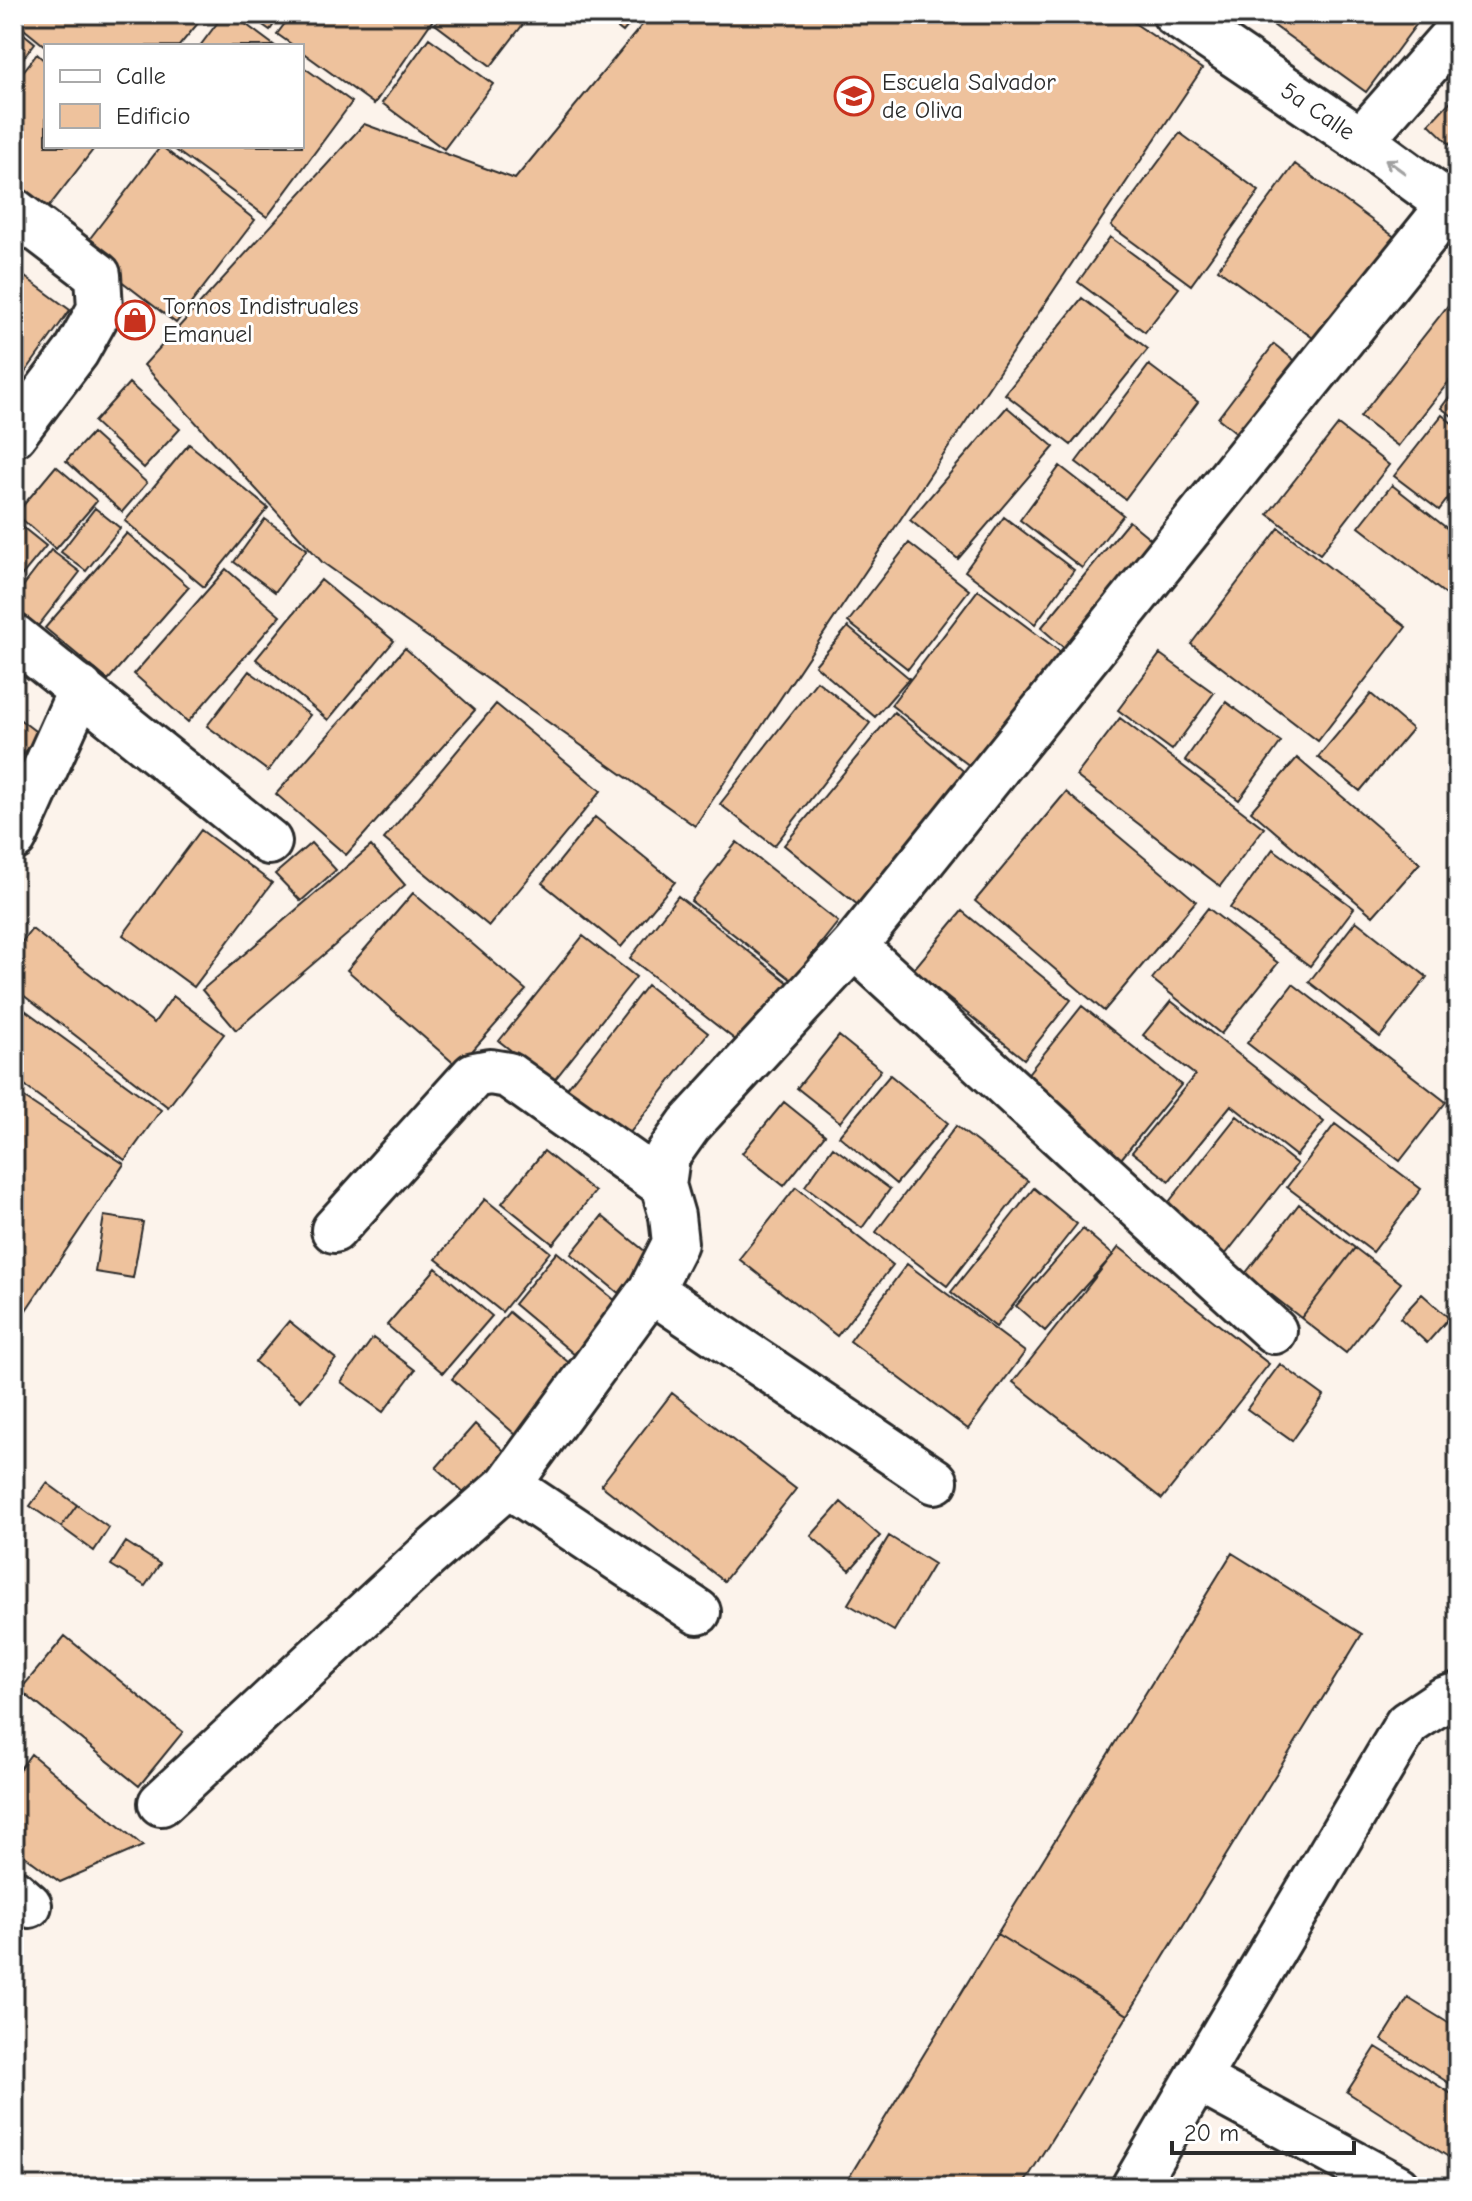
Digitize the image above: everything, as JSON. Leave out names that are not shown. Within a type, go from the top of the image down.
[{"type":"street","name":"5a Calle","points":[[1175,14],[1361,140],[1454,209]]},
{"type":"street","points":[[1361,140],[1458,30]]},
{"type":"street","points":[[161,1803],[508,1485],[651,1290],[675,1243],[672,1216],[663,1185],[667,1156],[689,1125],[854,946],[1454,209]]},
{"type":"street","points":[[14,211],[98,275],[100,309],[76,352],[14,434]]},
{"type":"street","points":[[14,637],[269,842]]},
{"type":"street","points":[[14,838],[81,689]]},
{"type":"street","points":[[854,946],[1274,1331]]},
{"type":"street","points":[[334,1230],[474,1075],[490,1072],[508,1075],[663,1185]]},
{"type":"street","points":[[651,1290],[935,1481]]},
{"type":"street","points":[[508,1485],[698,1612]]},
{"type":"street","points":[[1134,2187],[1407,1724],[1443,1700],[1458,1695]]},
{"type":"street","points":[[1197,2079],[1397,2187]]},
{"type":"building","points":[[14,14],[205,15],[181,44],[44,45],[14,21]]},
{"type":"building","points":[[224,14],[232,14],[272,44],[202,44]]},
{"type":"building","points":[[247,14],[281,14],[270,30]]},
{"type":"building","points":[[292,14],[437,14],[374,104],[304,53],[304,44],[291,44],[277,34]]},
{"type":"building","points":[[443,14],[531,14],[491,66],[435,24]]},
{"type":"building","points":[[600,14],[638,14],[623,32]]},
{"type":"building","name":"Escuela Salvador de Oliva","points":[[651,14],[1121,14],[1202,69],[695,826],[322,562],[144,365],[364,124],[515,179]]},
{"type":"building","points":[[1258,14],[1424,14],[1366,92]]},
{"type":"building","points":[[14,26],[35,43],[14,70]]},
{"type":"building","points":[[429,38],[493,84],[444,149],[382,103]]},
{"type":"building","points":[[37,54],[44,60],[44,148],[94,148],[36,223],[14,206],[14,83]]},
{"type":"building","points":[[304,67],[352,102],[267,217],[173,148],[304,148]]},
{"type":"building","points":[[1458,93],[1458,152],[1429,124]]},
{"type":"building","points":[[1180,133],[1259,191],[1191,285],[1111,226]]},
{"type":"building","points":[[159,148],[164,148],[255,220],[176,323],[81,250]]},
{"type":"building","points":[[1295,164],[1396,238],[1320,343],[1218,269]]},
{"type":"building","points":[[1110,237],[1179,288],[1145,332],[1078,282]]},
{"type":"building","points":[[14,269],[70,310],[14,388]]},
{"type":"building","points":[[1082,298],[1148,349],[1071,445],[1005,394]]},
{"type":"building","points":[[1450,303],[1458,309],[1458,370],[1398,446],[1360,417]]},
{"type":"building","points":[[1274,344],[1309,372],[1252,445],[1218,418]]},
{"type":"building","points":[[1149,365],[1198,402],[1125,499],[1076,462]]},
{"type":"building","points":[[129,383],[180,429],[144,468],[94,422]]},
{"type":"building","points":[[1458,385],[1458,420],[1441,408]]},
{"type":"building","points":[[1007,407],[1054,447],[958,559],[910,520]]},
{"type":"building","points":[[1442,415],[1458,428],[1458,485],[1439,510],[1394,476]]},
{"type":"building","points":[[1338,425],[1389,465],[1320,554],[1268,514]]},
{"type":"building","points":[[92,433],[147,483],[122,512],[66,461]]},
{"type":"building","points":[[189,444],[268,508],[204,587],[125,521]]},
{"type":"building","points":[[56,466],[97,501],[56,549],[16,514]]},
{"type":"building","points":[[1060,466],[1123,515],[1082,568],[1020,520]]},
{"type":"building","points":[[1392,485],[1458,537],[1458,604],[1359,527]]},
{"type":"building","points":[[95,508],[120,528],[86,571],[61,552]]},
{"type":"building","points":[[1004,517],[1074,570],[1035,624],[965,571]]},
{"type":"building","points":[[265,519],[307,549],[275,592],[234,562]]},
{"type":"building","points":[[1129,521],[1158,545],[1070,653],[1041,628]]},
{"type":"building","points":[[14,522],[46,546],[14,585]]},
{"type":"building","points":[[1279,528],[1406,627],[1318,741],[1191,644]]},
{"type":"building","points":[[127,533],[189,587],[108,680],[45,628]]},
{"type":"building","points":[[909,543],[969,590],[908,669],[848,622]]},
{"type":"building","points":[[51,550],[80,572],[38,626],[14,607],[14,598]]},
{"type":"building","points":[[226,569],[280,616],[188,722],[134,674]]},
{"type":"building","points":[[321,580],[394,641],[328,720],[256,659]]},
{"type":"building","points":[[978,590],[1063,654],[975,770],[891,705]]},
{"type":"building","points":[[848,627],[909,678],[875,717],[815,665]]},
{"type":"building","points":[[405,648],[475,710],[346,855],[276,794]]},
{"type":"building","points":[[1160,654],[1214,693],[1172,750],[1118,710]]},
{"type":"building","points":[[249,671],[310,715],[268,771],[207,726]]},
{"type":"building","points":[[817,681],[870,723],[774,846],[720,804]]},
{"type":"building","points":[[1371,694],[1412,729],[1360,791],[1318,757]]},
{"type":"building","points":[[1226,702],[1281,742],[1239,800],[1185,760]]},
{"type":"building","points":[[496,704],[601,791],[489,926],[384,839]]},
{"type":"building","points":[[894,712],[967,774],[858,905],[784,845]]},
{"type":"building","points":[[14,715],[39,734],[14,766]]},
{"type":"building","points":[[1120,718],[1264,828],[1220,886],[1076,776]]},
{"type":"building","points":[[1297,758],[1420,863],[1373,916],[1251,811]]},
{"type":"building","points":[[1066,792],[1196,901],[1104,1011],[975,901]]},
{"type":"building","points":[[595,817],[675,882],[621,947],[542,883]]},
{"type":"building","points":[[201,830],[272,883],[194,987],[123,935]]},
{"type":"building","points":[[737,842],[838,922],[792,980],[691,901]]},
{"type":"building","points":[[311,843],[336,870],[301,901],[275,874]]},
{"type":"building","points":[[371,846],[405,885],[236,1030],[202,990]]},
{"type":"building","points":[[1273,849],[1354,908],[1310,966],[1230,908]]},
{"type":"building","points":[[413,893],[526,990],[458,1067],[347,970]]},
{"type":"building","points":[[678,896],[799,991],[751,1052],[630,958]]},
{"type":"building","points":[[1208,908],[1278,963],[1221,1034],[1152,979]]},
{"type":"building","points":[[962,911],[1071,1000],[1024,1059],[913,970]]},
{"type":"building","points":[[1356,921],[1427,977],[1380,1037],[1309,982]]},
{"type":"building","points":[[32,929],[154,1023],[173,996],[224,1034],[168,1107],[14,988],[14,952]]},
{"type":"building","points":[[583,936],[636,977],[552,1083],[499,1041]]},
{"type":"building","points":[[1293,984],[1446,1102],[1400,1161],[1247,1043]]},
{"type":"building","points":[[647,985],[708,1033],[625,1139],[564,1092]]},
{"type":"building","points":[[1171,1001],[1324,1122],[1296,1156],[1231,1105],[1169,1181],[1132,1152],[1195,1075],[1143,1035]]},
{"type":"building","points":[[14,1002],[161,1110],[125,1160],[14,1078]]},
{"type":"building","points":[[1082,1006],[1181,1085],[1121,1159],[1022,1081]]},
{"type":"building","points":[[839,1036],[881,1070],[840,1122],[797,1088]]},
{"type":"building","points":[[890,1075],[948,1123],[896,1184],[839,1136]]},
{"type":"building","points":[[14,1091],[124,1164],[18,1322],[14,1320]]},
{"type":"building","points":[[784,1102],[825,1135],[784,1186],[742,1153]]},
{"type":"building","points":[[1237,1116],[1297,1164],[1221,1260],[1161,1212]]},
{"type":"building","points":[[1335,1124],[1421,1189],[1373,1252],[1287,1187]]},
{"type":"building","points":[[956,1126],[1028,1181],[947,1286],[876,1232]]},
{"type":"building","points":[[833,1147],[890,1189],[862,1228],[805,1186]]},
{"type":"building","points":[[544,1151],[595,1192],[553,1244],[502,1203]]},
{"type":"building","points":[[796,1187],[893,1265],[837,1336],[739,1259]]},
{"type":"building","points":[[1034,1188],[1077,1224],[996,1327],[951,1292]]},
{"type":"building","points":[[485,1199],[550,1252],[502,1312],[436,1259]]},
{"type":"building","points":[[1299,1204],[1355,1248],[1301,1318],[1245,1274]]},
{"type":"building","points":[[104,1216],[143,1222],[133,1278],[95,1272]]},
{"type":"building","points":[[602,1216],[658,1262],[627,1300],[571,1254]]},
{"type":"building","points":[[1083,1229],[1113,1255],[1045,1331],[1016,1306]]},
{"type":"building","points":[[1119,1247],[1269,1364],[1162,1499],[1013,1382]]},
{"type":"building","points":[[1355,1248],[1401,1283],[1346,1353],[1301,1318]]},
{"type":"building","points":[[557,1252],[630,1313],[587,1365],[514,1304]]},
{"type":"building","points":[[907,1264],[1025,1352],[968,1429],[850,1341]]},
{"type":"building","points":[[436,1268],[492,1316],[443,1373],[387,1325]]},
{"type":"building","points":[[1422,1294],[1449,1318],[1427,1343],[1400,1318]]},
{"type":"building","points":[[509,1312],[574,1367],[516,1435],[452,1379]]},
{"type":"building","points":[[289,1321],[336,1359],[301,1401],[255,1362]]},
{"type":"building","points":[[373,1338],[415,1370],[383,1412],[341,1382]]},
{"type":"building","points":[[1280,1364],[1324,1396],[1292,1441],[1247,1409]]},
{"type":"building","points":[[672,1393],[796,1489],[724,1581],[601,1485]]},
{"type":"building","points":[[475,1424],[516,1462],[477,1505],[436,1468]]},
{"type":"building","points":[[47,1483],[77,1505],[61,1527],[30,1506]]},
{"type":"building","points":[[841,1502],[880,1536],[850,1570],[811,1536]]},
{"type":"building","points":[[77,1505],[109,1528],[94,1551],[61,1527]]},
{"type":"building","points":[[889,1536],[934,1564],[894,1631],[848,1604]]},
{"type":"building","points":[[126,1542],[160,1564],[145,1586],[111,1565]]},
{"type":"building","points":[[1232,1553],[1362,1634],[1128,2015],[997,1934]]},
{"type":"building","points":[[65,1636],[183,1732],[139,1786],[20,1690]]},
{"type":"building","points":[[31,1754],[143,1846],[60,1882],[14,1848],[14,1777]]},
{"type":"building","points":[[997,1934],[1128,2015],[1022,2187],[861,2187],[848,2179]]},
{"type":"building","points":[[1408,1998],[1458,2029],[1458,2089],[1382,2040]]},
{"type":"building","points":[[1376,2047],[1458,2098],[1458,2163],[1347,2092]]},
{"type":"place","name":"Escuela Salvador de Oliva","points":[[854,96]]},
{"type":"place","name":"Tornos Indistruales Emanuel","points":[[135,320]]}]
